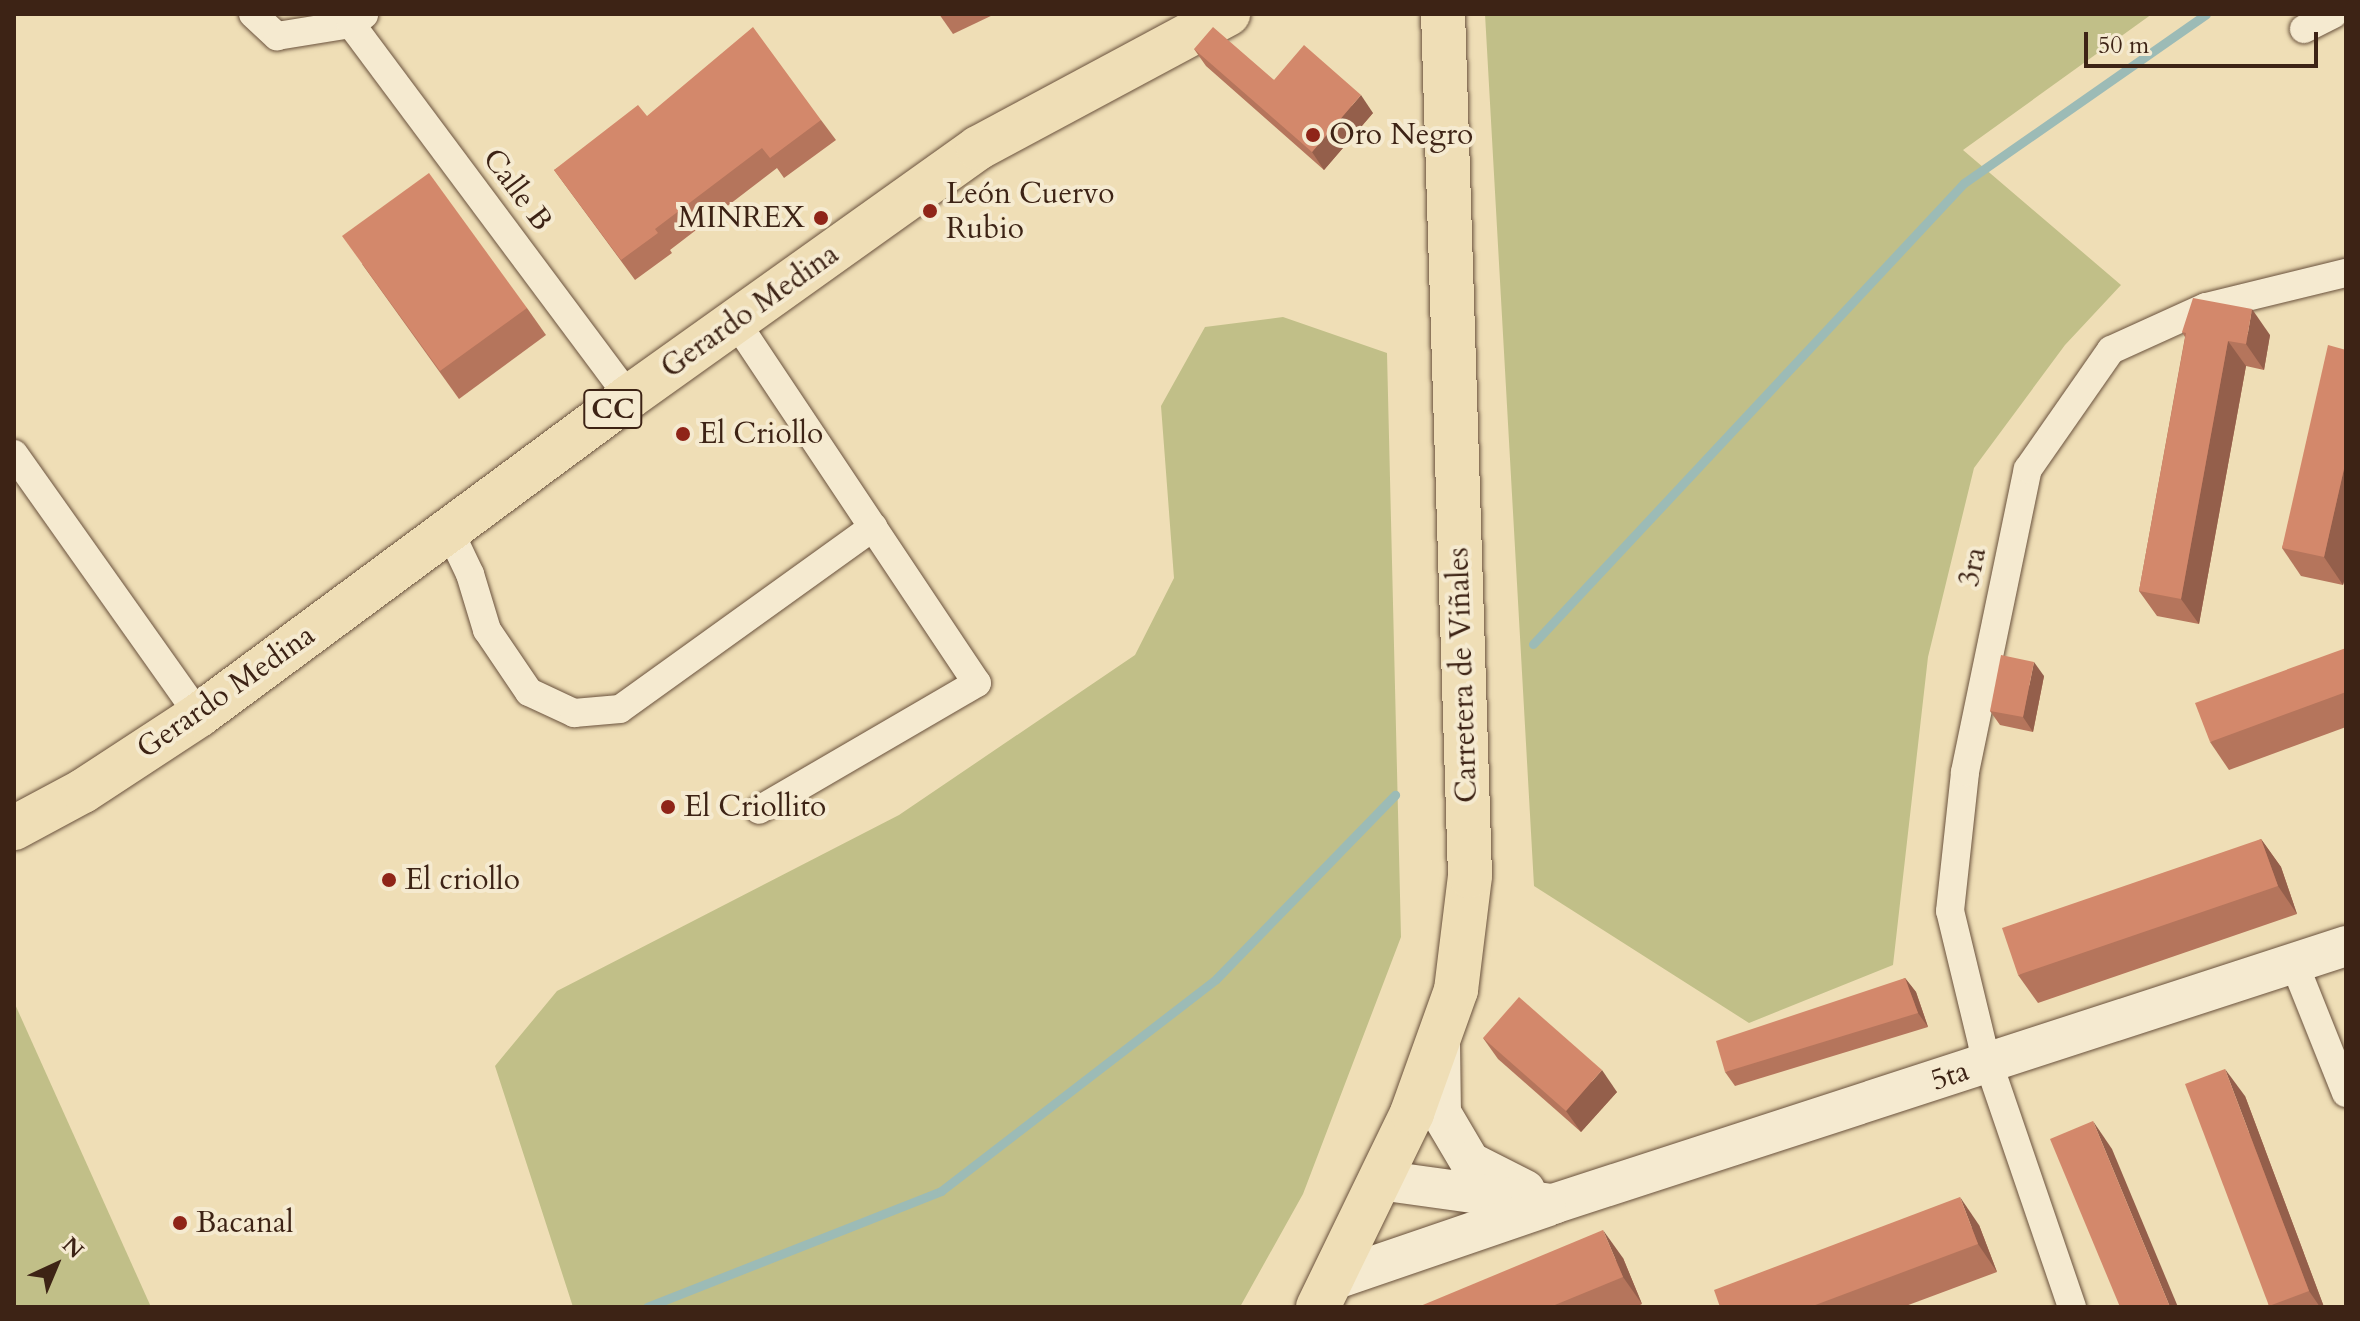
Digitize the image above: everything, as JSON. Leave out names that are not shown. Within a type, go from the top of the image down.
[{"type":"main road","name":"Gerardo Medina","points":[[14,828],[83,791],[199,715],[629,397],[978,148],[1228,14]]},
{"type":"main road","name":"Carretera de Viñales","points":[[1324,1294],[1412,1113],[1456,990],[1470,876],[1443,14]]},
{"type":"street","points":[[253,14],[277,36],[358,19]]},
{"type":"street","points":[[2304,29],[2333,14]]},
{"type":"street","name":"Calle B","points":[[358,19],[629,397]]},
{"type":"street","name":"3ra","points":[[2072,1307],[1989,1063],[1950,911],[1965,772],[2028,469],[2111,350],[2206,307],[2346,273]]},
{"type":"street","points":[[736,322],[977,683],[759,810]]},
{"type":"street","points":[[14,454],[199,715]]},
{"type":"street","points":[[449,530],[487,630],[529,692],[574,713],[620,709],[873,527]]},
{"type":"street","name":"5ta","points":[[1324,1294],[1553,1204],[2346,946]]},
{"type":"street","points":[[2294,963],[2346,1093]]},
{"type":"street","points":[[1440,1033],[1441,1113],[1470,1162],[1553,1204]]},
{"type":"street","name":"5ta","points":[[1379,1180],[1553,1204]]},
{"type":"shaded area","points":[[1485,14],[2152,14],[1963,150],[2121,285],[2065,345],[1974,468],[1928,657],[1893,965],[1749,1023],[1534,886]]},
{"type":"shaded area","points":[[1283,317],[1387,353],[1401,937],[1303,1194],[1240,1307],[573,1307],[495,1066],[557,991],[899,815],[1135,655],[1174,578],[1161,406],[1205,327]]},
{"type":"shaded area","points":[[14,1002],[151,1307],[14,1307]]},
{"type":"building","points":[[753,27],[821,120],[770,158],[762,148],[655,229],[658,233],[621,260],[554,170],[638,105],[647,116]]},
{"type":"building","points":[[1213,27],[1274,80],[1304,45],[1361,95],[1312,152],[1194,49]]},
{"type":"building","points":[[429,173],[527,308],[440,371],[342,236]]},
{"type":"building","points":[[2193,298],[2252,309],[2246,344],[2228,341],[2181,599],[2139,591],[2186,333],[2182,332]]},
{"type":"building","points":[[2328,345],[2346,350],[2346,460],[2324,557],[2282,548]]},
{"type":"building","points":[[2346,648],[2346,692],[2210,742],[2195,703]]},
{"type":"building","points":[[2001,655],[2034,662],[2023,717],[1990,711]]},
{"type":"building","points":[[2261,839],[2278,886],[2018,975],[2002,928]]},
{"type":"building","points":[[1905,978],[1918,1013],[1725,1072],[1716,1041]]},
{"type":"building","points":[[1519,997],[1602,1070],[1566,1111],[1483,1038]]},
{"type":"building","points":[[2225,1069],[2309,1291],[2269,1306],[2185,1084]]},
{"type":"building","points":[[2093,1121],[2170,1307],[2120,1307],[2050,1139]]},
{"type":"building","points":[[1960,1197],[1978,1244],[1810,1307],[1720,1307],[1714,1290]]},
{"type":"building","points":[[1603,1230],[1623,1277],[1550,1307],[1418,1307]]},
{"type":"waterway","points":[[1533,644],[1964,183],[2206,14]]},
{"type":"waterway","points":[[647,1307],[941,1191],[1216,979],[1395,795]]},
{"type":"place","name":"Oro Negro","points":[[1313,135]]},
{"type":"place","name":"León Cuervo Rubio","points":[[930,211]]},
{"type":"place","name":"MINREX","points":[[821,218]]},
{"type":"place","name":"El Criollo","points":[[683,434]]},
{"type":"place","name":"El Criollito","points":[[668,807]]},
{"type":"place","name":"El criollo","points":[[389,880]]},
{"type":"place","name":"Bacanal","points":[[180,1223]]}]
